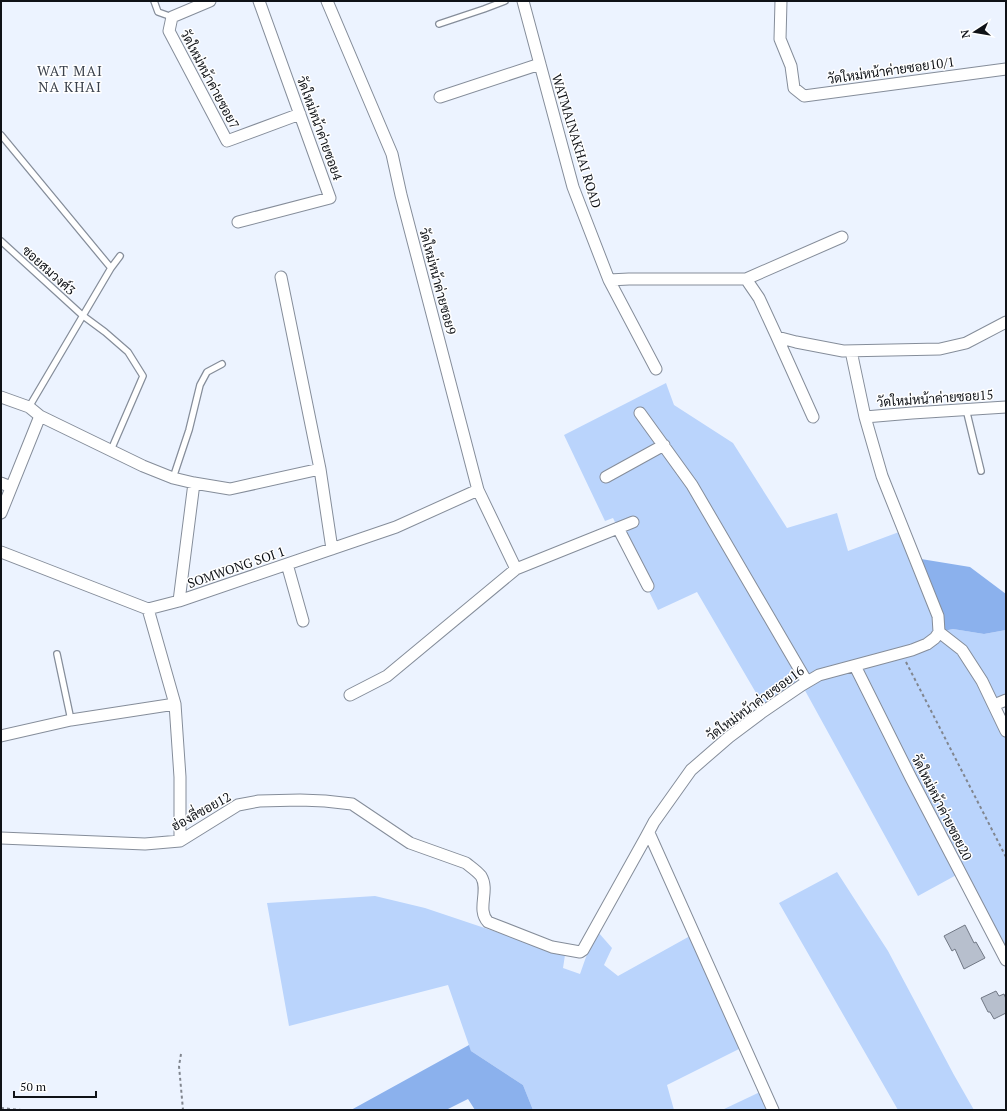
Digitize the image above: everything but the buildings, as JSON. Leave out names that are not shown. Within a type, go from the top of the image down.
[{"type":"street","name":"วัดใหม่หน้าค่ายซอย7","points":[[210,1],[172,17],[169,31],[227,141],[300,114]]},
{"type":"street","name":"วัดใหม่หน้าค่ายซอย4","points":[[238,222],[330,198],[259,1]]},
{"type":"street","name":"วัดใหม่หน้าค่ายซอย9","points":[[326,1],[392,154],[401,195],[478,490],[516,570]]},
{"type":"street","name":"WATMAINAKHAI ROAD","points":[[523,1],[573,187],[609,280],[656,369]]},
{"type":"street","name":"วัดใหม่หน้าค่ายซอย10/1","points":[[781,1],[780,39],[791,66],[794,88],[804,96],[1006,69]]},
{"type":"street","points":[[440,97],[540,64]]},
{"type":"street","points":[[609,280],[746,279],[842,238]]},
{"type":"street","points":[[281,277],[320,469],[332,549]]},
{"type":"street","points":[[746,279],[759,298],[813,417]]},
{"type":"street","points":[[777,337],[843,351],[940,349],[966,343],[1006,322]]},
{"type":"street","points":[[851,351],[865,417],[882,476],[938,616],[939,632],[962,650],[982,681],[1006,732]]},
{"type":"street","points":[[1,397],[29,407],[40,416],[143,466],[173,478],[194,483],[230,490],[320,469]]},
{"type":"street","name":"วัดใหม่หน้าค่ายซอย15","points":[[865,417],[1006,407]]},
{"type":"street","points":[[640,413],[692,485],[807,682]]},
{"type":"street","points":[[1,513],[6,485],[40,416]]},
{"type":"street","points":[[606,477],[664,445]]},
{"type":"street","points":[[179,601],[194,483]]},
{"type":"street","name":"SOMWONG SOI 1","points":[[148,609],[179,601],[396,527],[478,490]]},
{"type":"street","points":[[350,695],[387,676],[516,570],[633,522]]},
{"type":"street","points":[[618,528],[648,586]]},
{"type":"street","points":[[1,552],[148,609],[175,704],[180,777],[180,841]]},
{"type":"street","points":[[287,564],[303,621]]},
{"type":"street","name":"วัดใหม่หน้าค่ายซอย16","points":[[483,881],[485,887],[482,913],[488,922],[552,946],[580,952],[583,950],[604,914],[654,822],[691,770],[729,737],[766,710],[819,675],[902,653],[927,644],[939,632]]},
{"type":"street","name":"วัดใหม่หน้าค่ายซอย20","points":[[855,666],[911,778],[1006,960]]},
{"type":"street","points":[[994,705],[1006,700]]},
{"type":"street","points":[[1,736],[72,720],[175,704]]},
{"type":"street","name":"ฮ่องลี่ซอย12","points":[[1,838],[145,844],[180,841],[238,805],[259,801],[325,801],[352,804],[364,811],[384,827],[410,843],[466,863],[480,875],[483,881]]},
{"type":"street","points":[[649,833],[773,1110]]},
{"type":"lane","points":[[154,1],[158,12],[172,17]]},
{"type":"lane","points":[[439,24],[506,1]]},
{"type":"lane","points":[[1,135],[111,268]]},
{"type":"lane","name":"ซอยสมวงศ์3","points":[[1,241],[82,315],[128,352],[143,376],[111,450]]},
{"type":"lane","points":[[29,407],[82,315],[120,256]]},
{"type":"lane","points":[[173,478],[189,430],[200,385],[207,372],[222,364]]},
{"type":"lane","points":[[966,409],[981,472]]},
{"type":"lane","points":[[57,654],[72,720]]},
{"type":"path","points":[[902,653],[1006,857]]},
{"type":"path","points":[[181,1054],[179,1066],[183,1110]]},
{"type":"path","points":[[1,1108],[21,1110]]},
{"type":"shaded area","points":[[666,383],[674,405],[733,443],[787,528],[837,513],[848,551],[899,532],[939,632],[953,629],[984,634],[1006,630],[1006,700],[994,705],[1006,731],[1006,960],[960,873],[918,896],[802,685],[766,710],[697,592],[658,610],[613,518],[605,521],[564,435]]},
{"type":"shaded area","points":[[921,559],[970,567],[1006,594],[1006,630],[984,634],[953,629],[939,632],[917,564]]},
{"type":"shaded area","points":[[837,872],[888,951],[974,1110],[898,1110],[779,903]]},
{"type":"shaded area","points":[[375,896],[425,908],[565,955],[563,968],[580,974],[598,932],[612,948],[604,965],[618,976],[690,936],[741,1048],[667,1085],[674,1110],[533,1110],[523,1085],[471,1051],[448,985],[289,1026],[267,903]]},
{"type":"shaded area","points":[[469,1045],[471,1051],[523,1085],[533,1110],[475,1110],[468,1099],[446,1110],[351,1110]]},
{"type":"shaded area","points":[[760,1092],[768,1110],[722,1110]]},
{"type":"district","name":"WAT MAI NA KHAI","points":[[70,80]]}]
